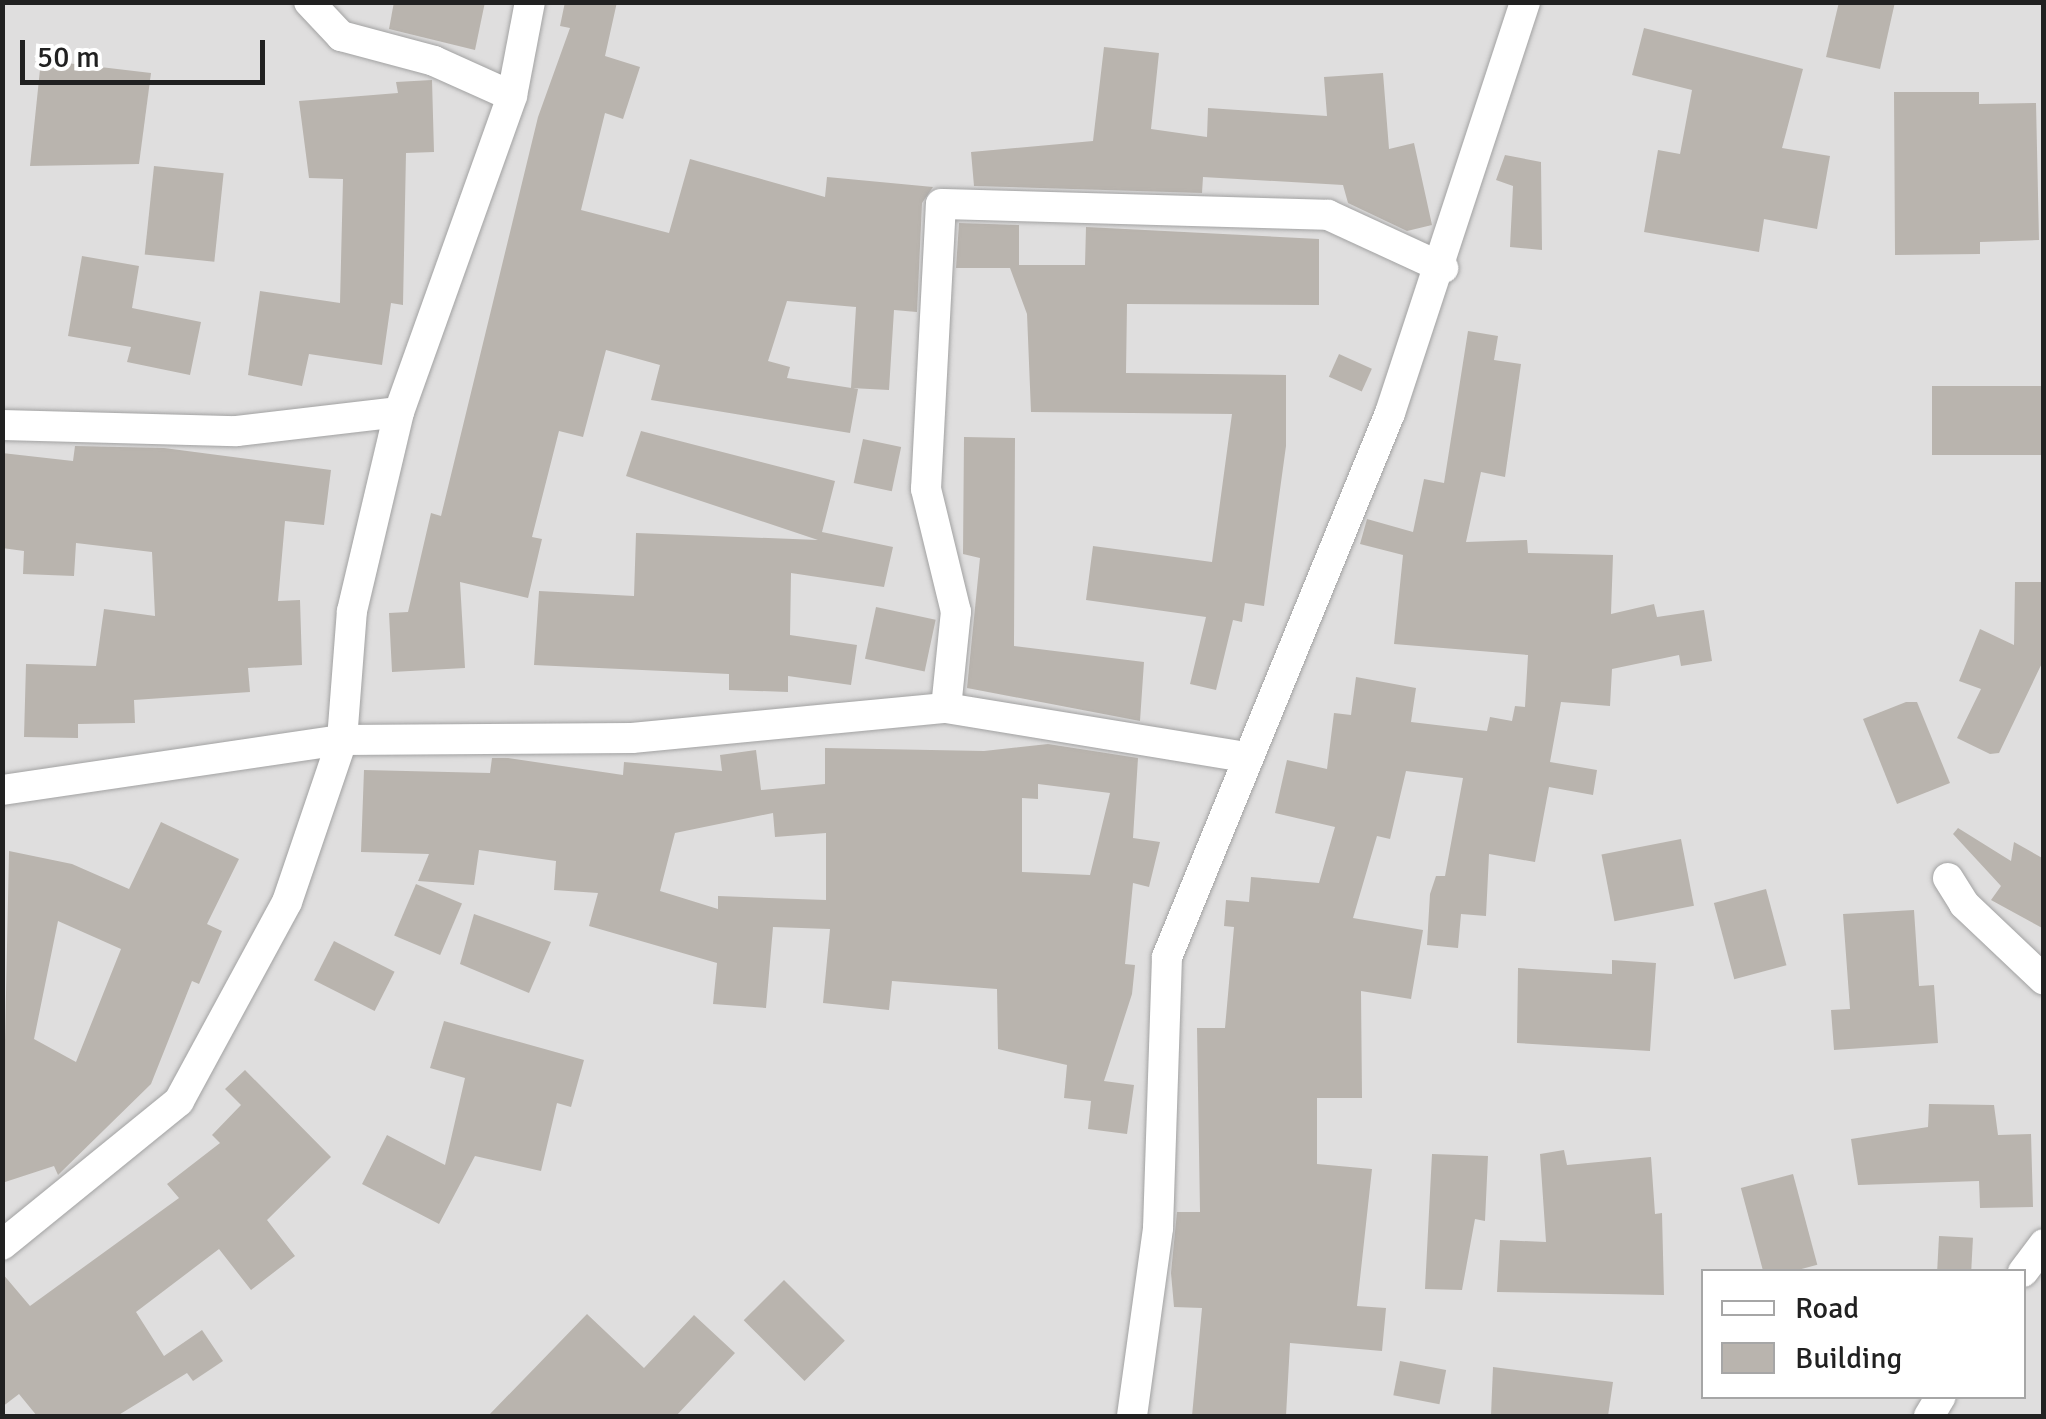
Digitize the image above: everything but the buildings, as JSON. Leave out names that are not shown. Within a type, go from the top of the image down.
[{"type":"street","points":[[309,2],[341,36],[434,62],[512,96]]},
{"type":"street","points":[[2,1245],[179,1101],[287,902],[342,740],[352,611],[399,412],[512,96],[530,2]]},
{"type":"street","points":[[1132,1416],[1158,1228],[1167,957],[1443,268],[1525,2]]},
{"type":"street","points":[[946,708],[956,612],[926,488],[941,204],[1328,215],[1443,268]]},
{"type":"street","points":[[2,425],[237,431],[399,412]]},
{"type":"street","points":[[2,790],[342,740],[632,738],[946,708],[1246,756]]},
{"type":"street","points":[[1948,878],[1964,904],[2044,980]]},
{"type":"street","points":[[2025,1269],[2044,1244]]},
{"type":"shaded area","points":[[3,3],[2043,3],[2043,1416],[3,1416]]}]
